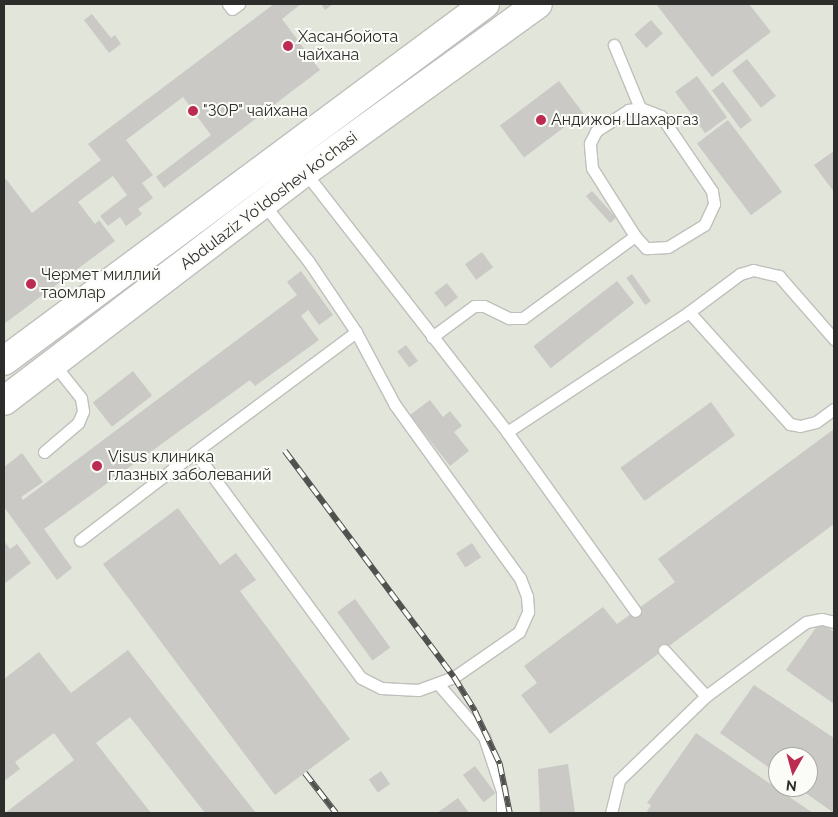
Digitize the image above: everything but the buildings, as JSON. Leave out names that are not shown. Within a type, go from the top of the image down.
[{"type":"main road","name":"Abdulaziz Yoʻldoshev koʻchasi","points":[[4,401],[264,204],[296,161],[485,4]]},
{"type":"main road","name":"Abdulaziz Yoʻldoshev koʻchasi","points":[[4,361],[245,180],[296,161],[538,4]]},
{"type":"lane","points":[[228,4],[232,9],[239,4]]},
{"type":"lane","points":[[614,45],[640,108]]},
{"type":"lane","points":[[640,108],[661,116],[712,191],[714,204],[704,225],[668,247],[646,248],[635,236],[592,168],[589,155],[590,143],[596,131],[628,110],[640,108]]},
{"type":"lane","points":[[296,161],[507,432],[635,611]]},
{"type":"lane","points":[[195,452],[361,678],[381,688],[400,691],[439,685],[503,646],[519,632],[528,612],[527,596],[520,578],[395,405],[356,332],[309,262],[245,180]]},
{"type":"lane","points":[[432,337],[474,306],[484,306],[509,318],[523,318],[635,236]]},
{"type":"lane","points":[[507,432],[689,312],[740,274],[753,270],[779,276],[834,339]]},
{"type":"lane","points":[[689,312],[790,424],[800,426],[816,422],[834,410]]},
{"type":"lane","points":[[80,540],[356,332]]},
{"type":"lane","points":[[44,452],[78,423],[83,411],[81,398],[54,364]]},
{"type":"lane","points":[[610,813],[619,780],[706,696],[806,622],[822,618],[834,622]]},
{"type":"lane","points":[[664,650],[706,696]]},
{"type":"lane","points":[[439,685],[484,737],[502,791],[502,813]]},
{"type":"shaded area","points":[[4,4],[834,4],[834,813],[4,813]]},
{"type":"railway","points":[[285,451],[454,677],[475,711],[500,764],[510,813]]},
{"type":"railway","points":[[305,773],[336,813]]},
{"type":"place","name":"Хасанбойота чайхана","points":[[288,46]]},
{"type":"place","name":"\"ЗОР\" чайхана","points":[[193,111]]},
{"type":"place","name":"Андижон Шахаргаз","points":[[541,120]]},
{"type":"place","name":"Чермет миллий таомлар","points":[[31,284]]},
{"type":"place","name":"Visus клиника глазных заболеваний","points":[[97,466]]}]
